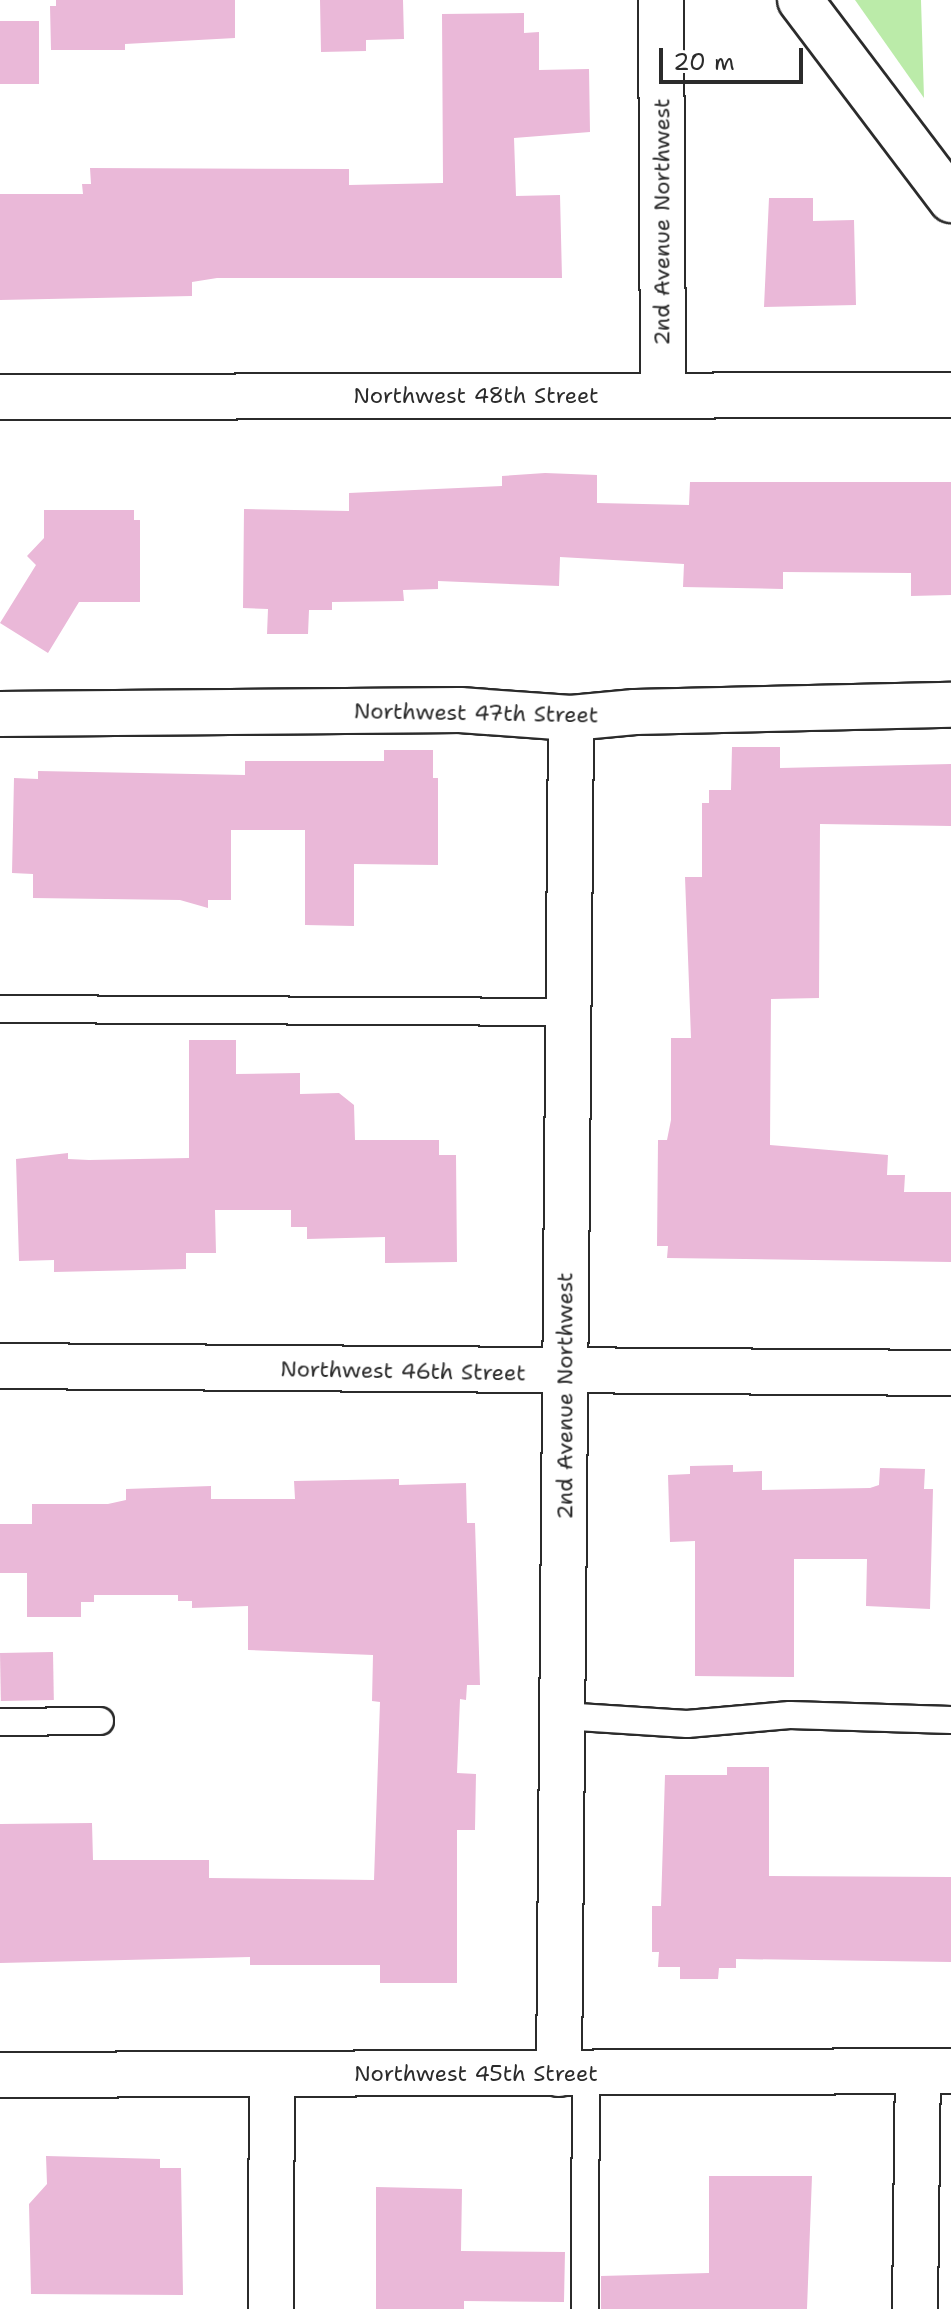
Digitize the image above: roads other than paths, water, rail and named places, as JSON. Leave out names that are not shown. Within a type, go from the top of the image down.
[{"type":"street","name":"2nd Avenue Northwest","points":[[661,0],[663,395]]},
{"type":"street","points":[[800,0],[951,200]]},
{"type":"street","name":"Northwest 48th Street","points":[[0,397],[951,395]]},
{"type":"street","name":"Northwest 47th Street","points":[[0,714],[460,710],[571,718],[635,712],[951,705]]},
{"type":"street","name":"2nd Avenue Northwest","points":[[571,718],[562,1716],[572,2074]]},
{"type":"street","name":"Northwest 46th Street","points":[[0,1366],[565,1373],[951,1373]]},
{"type":"street","points":[[915,2309],[935,2071]]},
{"type":"street","name":"Northwest 45th Street","points":[[0,2075],[935,2071]]},
{"type":"street","points":[[271,2309],[272,2074]]},
{"type":"lane","points":[[0,1009],[568,1012]]},
{"type":"lane","points":[[562,1716],[687,1724],[790,1715],[951,1720]]},
{"type":"lane","points":[[0,1722],[100,1721]]},
{"type":"lane","points":[[572,2074],[585,2309]]}]
